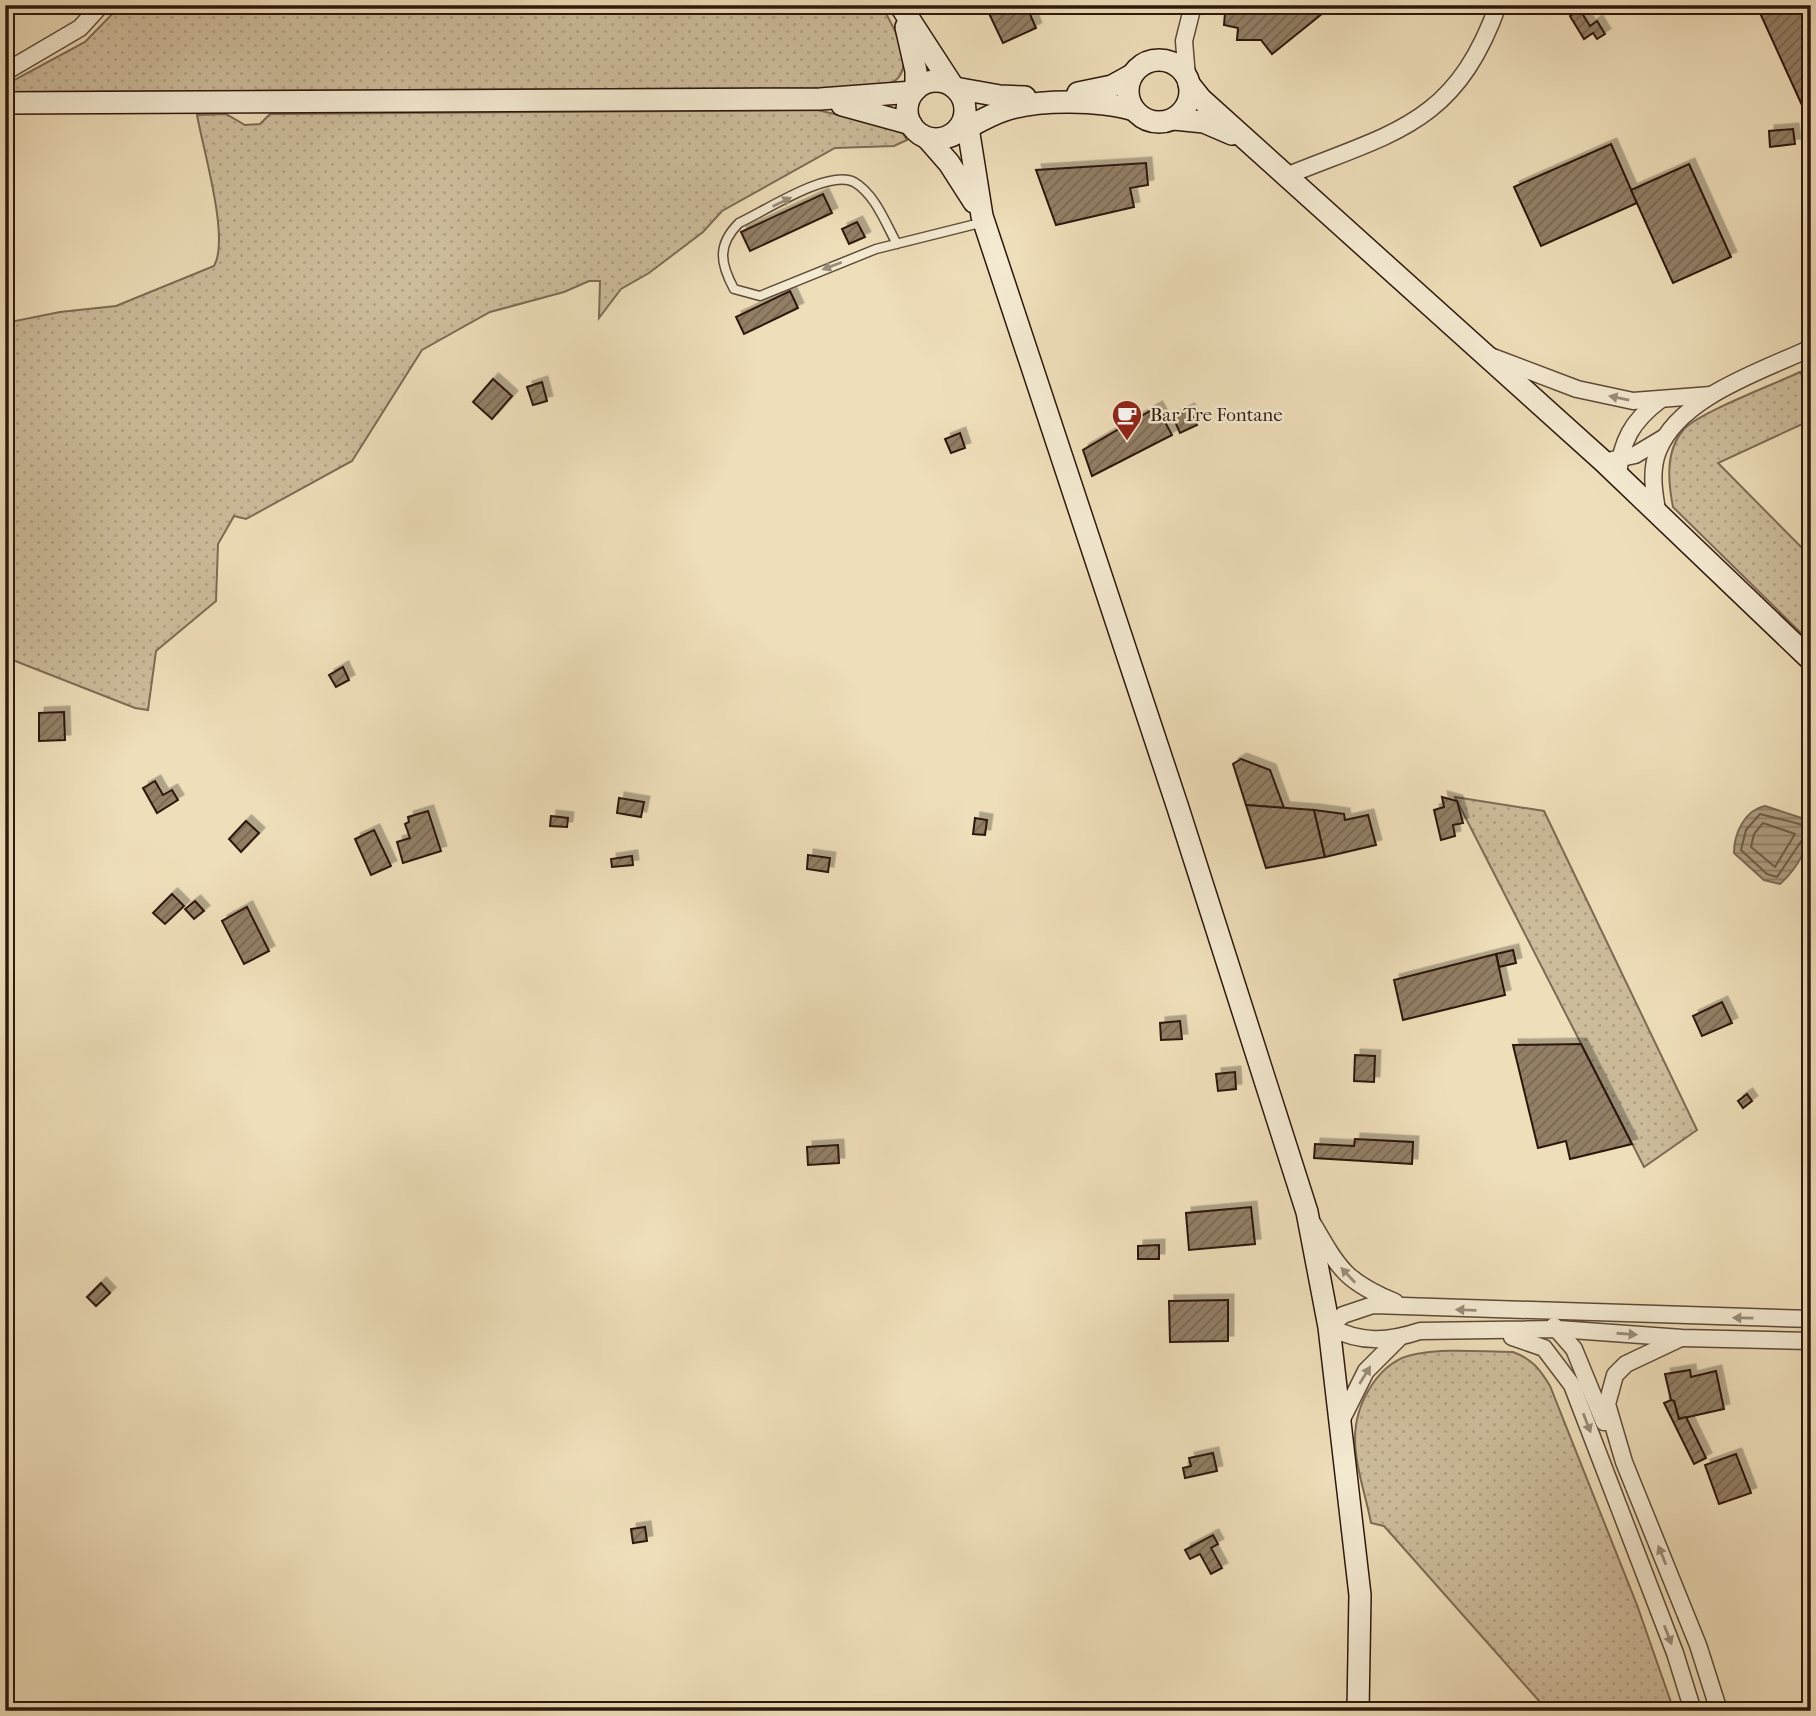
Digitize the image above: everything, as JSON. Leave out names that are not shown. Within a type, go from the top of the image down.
[{"type":"street","points":[[5,72],[80,28],[101,5]]},
{"type":"street","points":[[900,5],[964,100],[961,126],[983,219],[1174,795],[1307,1212],[1329,1327],[1342,1419],[1360,1595],[1358,1711]]},
{"type":"street","points":[[900,5],[916,71],[915,91],[907,106],[911,124]]},
{"type":"street","points":[[1174,119],[1187,104],[1188,80],[1184,41],[1193,5]]},
{"type":"street","points":[[1286,176],[1386,135],[1417,120],[1434,107],[1455,88],[1475,61],[1498,5]]},
{"type":"street","points":[[5,103],[820,99],[915,91],[933,81],[1000,96],[1066,95],[1093,92],[1132,75],[1144,64],[1160,60],[1175,65],[1201,99],[1483,353],[1613,465],[1658,515],[1811,660]]},
{"type":"street","points":[[1132,75],[1128,90],[1134,110]]},
{"type":"street","points":[[820,99],[911,124],[928,138],[964,183],[983,219]]},
{"type":"street","points":[[928,138],[1006,109],[1099,102],[1134,110],[1149,121],[1174,119],[1204,122],[1247,140]]},
{"type":"street","points":[[1658,515],[1653,474],[1657,453],[1665,437],[1678,422],[1711,395],[1811,348]]},
{"type":"street","points":[[1483,353],[1577,389],[1633,401],[1711,395]]},
{"type":"street","points":[[1613,465],[1627,433],[1642,414],[1660,400]]},
{"type":"street","points":[[1613,465],[1665,437]]},
{"type":"street","points":[[1307,1212],[1348,1278],[1364,1289],[1407,1307]]},
{"type":"street","points":[[1329,1327],[1343,1315],[1373,1305],[1811,1320]]},
{"type":"street","points":[[1504,1311],[1539,1317],[1559,1329],[1574,1349],[1605,1426],[1624,1462]]},
{"type":"street","points":[[1620,1314],[1572,1318],[1559,1329],[1556,1344],[1675,1653],[1693,1711]]},
{"type":"street","points":[[1329,1327],[1368,1341],[1399,1338],[1420,1331],[1559,1329],[1682,1338],[1811,1341]]},
{"type":"street","points":[[1492,1332],[1532,1342],[1544,1348],[1572,1385]]},
{"type":"street","points":[[1342,1419],[1366,1371],[1399,1338]]},
{"type":"street","points":[[1682,1338],[1641,1355],[1615,1375],[1607,1404],[1624,1462],[1698,1645],[1719,1711]]},
{"type":"lane","points":[[897,244],[867,193],[854,183],[830,179],[739,223],[729,234],[721,255],[724,270],[734,289],[760,296],[897,244],[983,219]]},
{"type":"shaded area","points":[[121,5],[881,5],[901,45],[903,67],[900,76],[892,83],[861,87],[5,92],[5,85],[85,42]]},
{"type":"shaded area","points":[[817,110],[900,129],[907,140],[894,146],[835,148],[722,211],[703,232],[649,273],[621,289],[599,318],[600,281],[589,281],[564,292],[490,312],[422,350],[352,461],[246,519],[234,516],[218,544],[216,601],[156,651],[148,710],[135,708],[5,657],[5,323],[60,312],[116,306],[214,266],[219,236],[217,215],[197,115],[226,114],[245,125],[260,124],[270,114]]},
{"type":"shaded area","points":[[1800,372],[1811,391],[1811,420],[1718,463],[1811,557],[1811,643],[1673,507],[1669,477],[1671,456],[1684,429],[1721,407]]},
{"type":"shaded area","points":[[1455,797],[1544,811],[1697,1130],[1644,1167]]},
{"type":"shaded area","points":[[1428,1352],[1513,1352],[1535,1365],[1550,1386],[1637,1605],[1674,1711],[1548,1711],[1384,1526],[1371,1523],[1355,1439],[1359,1411],[1380,1374],[1403,1358]]},
{"type":"water","points":[[1765,806],[1811,821],[1809,838],[1802,855],[1780,884],[1764,880],[1734,853],[1736,838],[1746,817]]},
{"type":"building","points":[[985,5],[1026,5],[1036,28],[1003,43]]},
{"type":"building","points":[[1249,5],[1333,5],[1272,54],[1261,40],[1237,40],[1238,28],[1224,25],[1225,13],[1240,13]]},
{"type":"building","points":[[1777,5],[1811,5],[1811,125],[1760,13]]},
{"type":"building","points":[[1580,10],[1590,26],[1597,21],[1605,34],[1597,39],[1593,33],[1584,39],[1570,16]]},
{"type":"building","points":[[1793,129],[1795,144],[1770,147],[1769,131]]},
{"type":"building","points":[[1611,144],[1637,203],[1541,246],[1514,187]]},
{"type":"building","points":[[1146,163],[1148,185],[1130,188],[1134,207],[1056,225],[1036,170]]},
{"type":"building","points":[[1689,164],[1731,257],[1673,283],[1631,190]]},
{"type":"building","points":[[823,194],[832,213],[750,251],[741,232]]},
{"type":"building","points":[[857,222],[865,237],[849,244],[842,229]]},
{"type":"building","points":[[790,291],[798,308],[744,334],[736,317]]},
{"type":"building","points":[[493,379],[512,396],[492,419],[473,402]]},
{"type":"building","points":[[542,382],[547,401],[533,405],[527,387]]},
{"type":"building","name":"Bar Tre Fontane","points":[[1157,407],[1172,435],[1092,476],[1083,450]]},
{"type":"building","points":[[1189,409],[1197,425],[1180,433],[1173,417]]},
{"type":"building","points":[[960,433],[965,448],[951,453],[945,439]]},
{"type":"building","points":[[343,667],[349,680],[336,687],[329,675]]},
{"type":"building","points":[[64,712],[65,740],[39,741],[39,713]]},
{"type":"building","points":[[1241,759],[1270,770],[1284,808],[1246,805],[1233,764]]},
{"type":"building","points":[[155,781],[163,795],[172,790],[178,800],[157,813],[143,788]]},
{"type":"building","points":[[1442,797],[1457,801],[1463,823],[1453,825],[1455,836],[1441,840],[1434,810],[1444,807]]},
{"type":"building","points":[[619,798],[644,802],[641,817],[617,813]]},
{"type":"building","points":[[1246,805],[1314,810],[1325,857],[1266,868]]},
{"type":"building","points":[[1314,810],[1344,814],[1345,820],[1368,815],[1376,845],[1325,857]]},
{"type":"building","points":[[428,811],[441,851],[403,863],[397,842],[410,838],[405,824],[409,822],[408,817]]},
{"type":"building","points":[[551,816],[568,818],[567,827],[550,826]]},
{"type":"building","points":[[975,818],[987,820],[985,835],[973,834]]},
{"type":"building","points":[[246,821],[259,833],[241,852],[229,839]]},
{"type":"building","points":[[374,830],[391,866],[371,875],[355,839]]},
{"type":"building","points":[[808,855],[830,858],[828,872],[807,869]]},
{"type":"building","points":[[632,856],[633,865],[612,867],[611,859]]},
{"type":"building","points":[[172,894],[184,906],[165,924],[153,913]]},
{"type":"building","points":[[195,901],[204,911],[194,919],[185,909]]},
{"type":"building","points":[[247,907],[269,951],[244,964],[222,921]]},
{"type":"building","points":[[1513,950],[1516,963],[1499,967],[1496,954]]},
{"type":"building","points":[[1496,954],[1505,995],[1403,1020],[1394,980]]},
{"type":"building","points":[[1722,1002],[1732,1023],[1702,1036],[1693,1016]]},
{"type":"building","points":[[1180,1021],[1182,1039],[1161,1040],[1160,1023]]},
{"type":"building","points":[[1581,1044],[1632,1144],[1570,1159],[1566,1141],[1538,1148],[1513,1045]]},
{"type":"building","points":[[1355,1055],[1375,1056],[1374,1082],[1354,1081]]},
{"type":"building","points":[[1235,1072],[1236,1089],[1218,1091],[1216,1074]]},
{"type":"building","points":[[1747,1094],[1752,1101],[1743,1108],[1738,1101]]},
{"type":"building","points":[[1355,1139],[1413,1142],[1412,1164],[1314,1158],[1315,1144],[1354,1146]]},
{"type":"building","points":[[838,1145],[839,1163],[808,1165],[807,1147]]},
{"type":"building","points":[[1251,1207],[1255,1244],[1189,1250],[1186,1213]]},
{"type":"building","points":[[1159,1245],[1159,1259],[1138,1259],[1138,1246]]},
{"type":"building","points":[[101,1283],[110,1293],[96,1306],[87,1297]]},
{"type":"building","points":[[1228,1300],[1228,1341],[1170,1342],[1169,1301]]},
{"type":"building","points":[[1690,1370],[1691,1377],[1716,1371],[1724,1409],[1679,1419],[1665,1374]]},
{"type":"building","points":[[1674,1401],[1679,1419],[1686,1417],[1706,1458],[1694,1464],[1664,1403]]},
{"type":"building","points":[[1213,1453],[1217,1471],[1185,1478],[1183,1468],[1191,1466],[1189,1458]]},
{"type":"building","points":[[1736,1454],[1751,1493],[1719,1504],[1705,1465]]},
{"type":"building","points":[[645,1527],[647,1541],[633,1543],[631,1529]]},
{"type":"building","points":[[1213,1535],[1218,1544],[1211,1548],[1222,1568],[1211,1574],[1200,1554],[1190,1559],[1185,1550]]},
{"type":"place","name":"Bar Tre Fontane","points":[[1127,442]]}]
